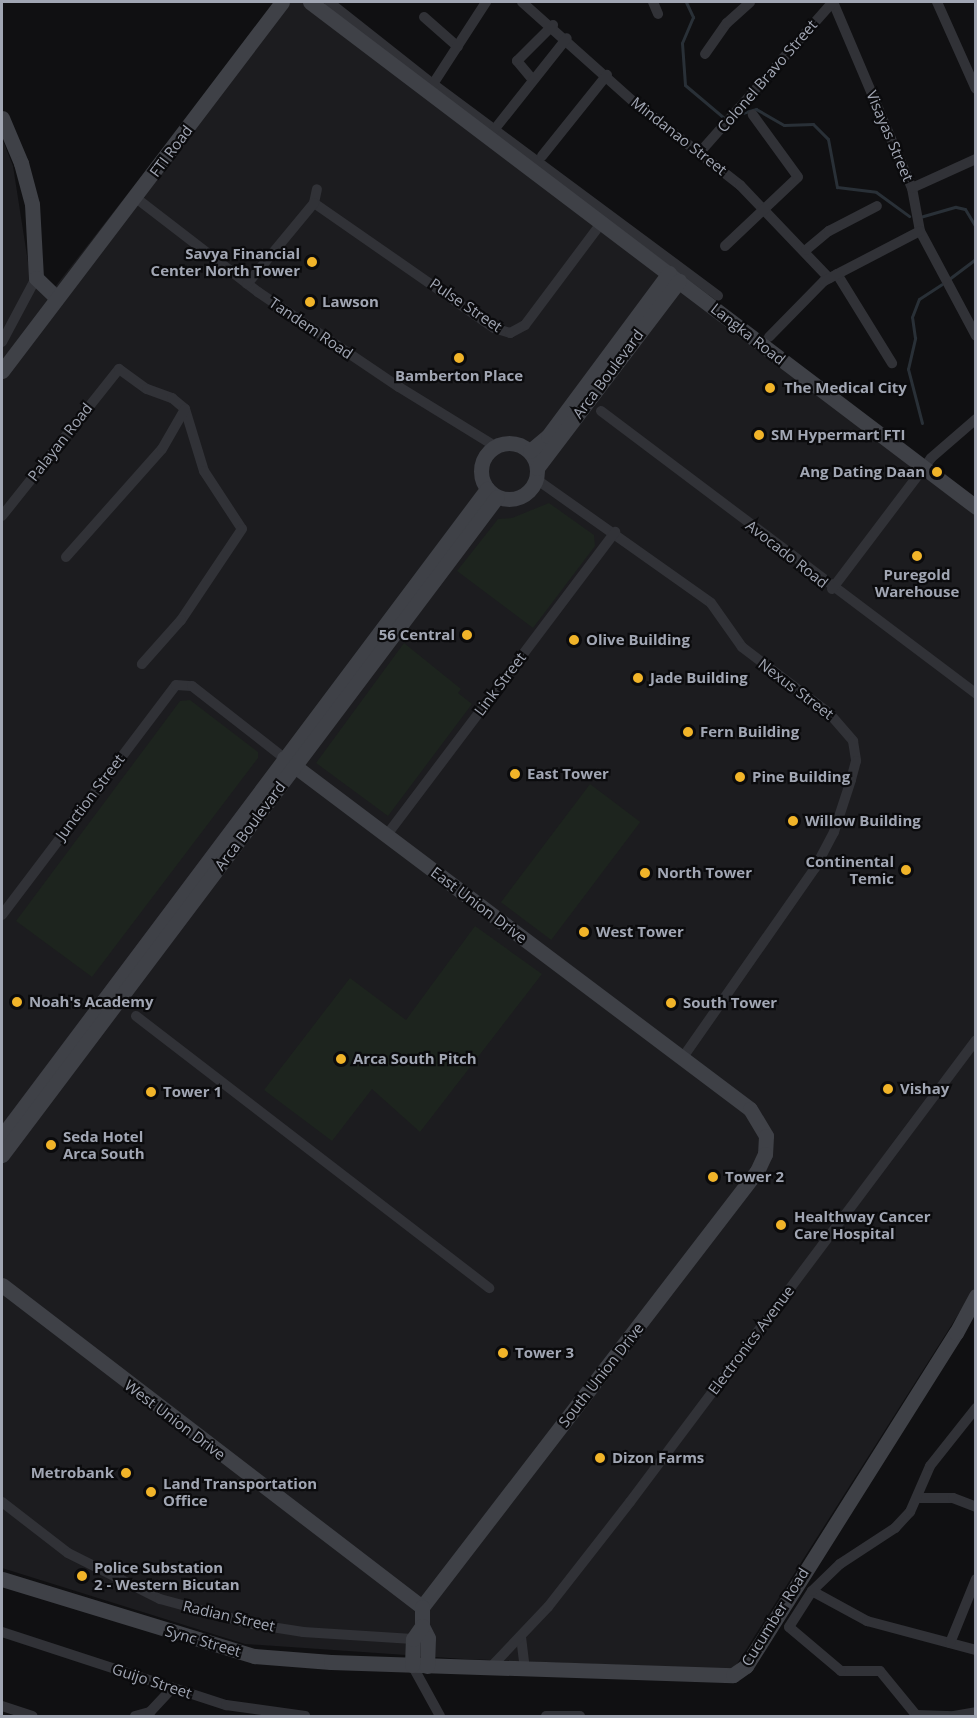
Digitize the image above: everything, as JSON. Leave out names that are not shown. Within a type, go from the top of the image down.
[{"type":"street","name":"FTI Road","points":[[2,371],[136,198],[282,2]]},
{"type":"street","points":[[310,2],[602,222]]},
{"type":"street","points":[[329,2],[626,232],[718,296]]},
{"type":"street","points":[[433,84],[486,2]]},
{"type":"street","name":"Mindanao Street","points":[[522,2],[538,5],[553,25],[634,102],[701,151],[764,207],[833,276],[892,363]]},
{"type":"street","points":[[652,2],[658,14]]},
{"type":"street","points":[[705,54],[728,23],[750,2]]},
{"type":"street","name":"Colonel Bravo Street","points":[[701,151],[833,2]]},
{"type":"street","name":"Visayas Street","points":[[833,2],[912,188],[920,231],[975,336]]},
{"type":"street","points":[[937,2],[975,89]]},
{"type":"street","points":[[424,17],[458,47]]},
{"type":"street","points":[[533,80],[517,62],[553,25]]},
{"type":"street","points":[[494,129],[567,38]]},
{"type":"street","points":[[542,156],[607,75]]},
{"type":"street","points":[[726,246],[798,173],[753,115]]},
{"type":"street","points":[[2,118],[21,163],[32,204],[36,278],[2,342]]},
{"type":"street","points":[[912,188],[975,159]]},
{"type":"street","points":[[247,284],[314,203],[317,189]]},
{"type":"street","name":"Tandem Road","points":[[136,198],[247,284],[399,387],[495,446]]},
{"type":"street","name":"Pulse Street","points":[[314,203],[494,328],[510,333],[525,325],[602,222]]},
{"type":"street","points":[[806,250],[828,231],[877,206]]},
{"type":"street","name":"Langka Road","points":[[602,222],[626,232],[674,277],[975,507]]},
{"type":"street","points":[[769,337],[833,276],[920,231]]},
{"type":"street","name":"Arca Boulevard","points":[[530,451],[548,436],[674,277]]},
{"type":"street","name":"Arca Boulevard","points":[[537,473],[674,277]]},
{"type":"street","points":[[36,278],[57,298]]},
{"type":"street","name":"Palayan Road","points":[[2,516],[119,369],[147,388],[172,398],[185,409]]},
{"type":"street","points":[[66,557],[162,449],[185,409]]},
{"type":"street","points":[[142,664],[181,620],[242,529],[204,471],[185,409]]},
{"type":"street","name":"Avocado Road","points":[[602,411],[832,589],[975,694]]},
{"type":"street","points":[[832,589],[924,467],[975,419]]},
{"type":"street","points":[[517,443],[530,451],[537,473],[530,490],[519,498],[492,493],[481,467],[495,446],[517,443]]},
{"type":"street","name":"Nexus Street","points":[[537,473],[711,603],[749,654],[843,726],[853,741],[856,760],[834,832],[815,868],[683,1058]]},
{"type":"street","name":"Arca Boulevard","points":[[2,1136],[492,493]]},
{"type":"street","name":"Link Street","points":[[386,836],[615,532]]},
{"type":"street","name":"East Union Drive","points":[[182,683],[192,686],[386,836],[750,1109],[766,1136]]},
{"type":"street","name":"Junction Street","points":[[2,915],[171,690],[182,683]]},
{"type":"street","name":"Arca Boulevard","points":[[2,1155],[289,762]]},
{"type":"street","points":[[136,1016],[489,1288]]},
{"type":"street","name":"Electronics Avenue","points":[[491,1667],[521,1637],[630,1502],[975,1040]]},
{"type":"street","name":"South Union Drive","points":[[422,1607],[757,1172],[765,1154],[766,1136]]},
{"type":"street","name":"West Union Drive","points":[[2,1285],[422,1607]]},
{"type":"street","name":"Cucumber Road","points":[[420,1666],[726,1677],[740,1672],[956,1333],[975,1296]]},
{"type":"street","points":[[975,1408],[968,1420],[934,1461],[919,1498],[895,1528],[856,1550],[812,1592],[789,1627],[841,1671],[880,1671],[916,1716],[954,1716],[975,1712]]},
{"type":"street","points":[[919,1498],[953,1498],[975,1508]]},
{"type":"street","name":"Radian Street","points":[[2,1502],[68,1554],[160,1599],[293,1630],[418,1632]]},
{"type":"street","name":"Sync Street","points":[[2,1579],[254,1656],[420,1666]]},
{"type":"street","points":[[950,1643],[975,1579]]},
{"type":"street","points":[[812,1592],[867,1621],[975,1650]]},
{"type":"street","points":[[422,1607],[418,1632],[420,1666],[440,1716]]},
{"type":"street","name":"Guijo Street","points":[[2,1632],[172,1688],[236,1712],[305,1716]]},
{"type":"street","points":[[521,1637],[525,1669]]},
{"type":"street","points":[[135,1716],[150,1712],[172,1688]]},
{"type":"street","points":[[2,1706],[32,1716]]},
{"type":"street","points":[[546,1716],[580,1716]]},
{"type":"shaded area","points":[[277,2],[329,2],[975,504],[975,1288],[735,1667],[728,1669],[464,1659],[245,1644],[2,1568],[2,138],[13,166],[28,262],[55,287]]},
{"type":"shaded area","points":[[549,503],[594,535],[595,546],[533,628],[457,571],[498,519],[512,518]]},
{"type":"shaded area","points":[[404,643],[461,689],[458,693],[472,704],[388,816],[316,763]]},
{"type":"shaded area","points":[[190,700],[258,752],[258,758],[92,977],[16,921],[180,701]]},
{"type":"shaded area","points":[[590,784],[640,822],[551,940],[501,902]]},
{"type":"shaded area","points":[[475,926],[542,974],[420,1132],[372,1089],[332,1141],[264,1090],[350,978],[406,1020]]},
{"type":"waterway","points":[[686,2],[693,17],[682,43],[685,85],[724,118]]},
{"type":"waterway","points":[[739,114],[756,109],[784,125],[813,124],[828,139],[837,187],[876,192],[909,216]]},
{"type":"waterway","points":[[920,217],[956,207],[965,209],[976,227]]},
{"type":"waterway","points":[[949,279],[976,259]]},
{"type":"waterway","points":[[922,423],[908,369],[915,338],[912,317],[919,299],[942,284]]},
{"type":"place","name":"Savya Financial Center North Tower","points":[[312,262]]},
{"type":"place","name":"Lawson","points":[[310,302]]},
{"type":"place","name":"Bamberton Place","points":[[459,358]]},
{"type":"place","name":"The Medical City","points":[[770,388]]},
{"type":"place","name":"SM Hypermart FTI","points":[[759,435]]},
{"type":"place","name":"Ang Dating Daan","points":[[937,472]]},
{"type":"place","name":"Puregold Warehouse","points":[[917,556]]},
{"type":"place","name":"56 Central","points":[[467,635]]},
{"type":"place","name":"Olive Building","points":[[574,640]]},
{"type":"place","name":"Jade Building","points":[[638,678]]},
{"type":"place","name":"Fern Building","points":[[688,732]]},
{"type":"place","name":"East Tower","points":[[515,774]]},
{"type":"place","name":"Pine Building","points":[[740,777]]},
{"type":"place","name":"Willow Building","points":[[793,821]]},
{"type":"place","name":"Continental Temic","points":[[906,870]]},
{"type":"place","name":"North Tower","points":[[645,873]]},
{"type":"place","name":"West Tower","points":[[584,932]]},
{"type":"place","name":"Noah's Academy","points":[[17,1002]]},
{"type":"place","name":"South Tower","points":[[671,1003]]},
{"type":"place","name":"Arca South Pitch","points":[[341,1059]]},
{"type":"place","name":"Vishay","points":[[888,1089]]},
{"type":"place","name":"Tower 1","points":[[151,1092]]},
{"type":"place","name":"Seda Hotel Arca South","points":[[51,1145]]},
{"type":"place","name":"Tower 2","points":[[713,1177]]},
{"type":"place","name":"Healthway Cancer Care Hospital","points":[[781,1225]]},
{"type":"place","name":"Tower 3","points":[[503,1353]]},
{"type":"place","name":"Dizon Farms","points":[[600,1458]]},
{"type":"place","name":"Metrobank","points":[[126,1473]]},
{"type":"place","name":"Land Transportation Office","points":[[151,1492]]},
{"type":"place","name":"Police Substation 2 - Western Bicutan","points":[[82,1576]]}]
